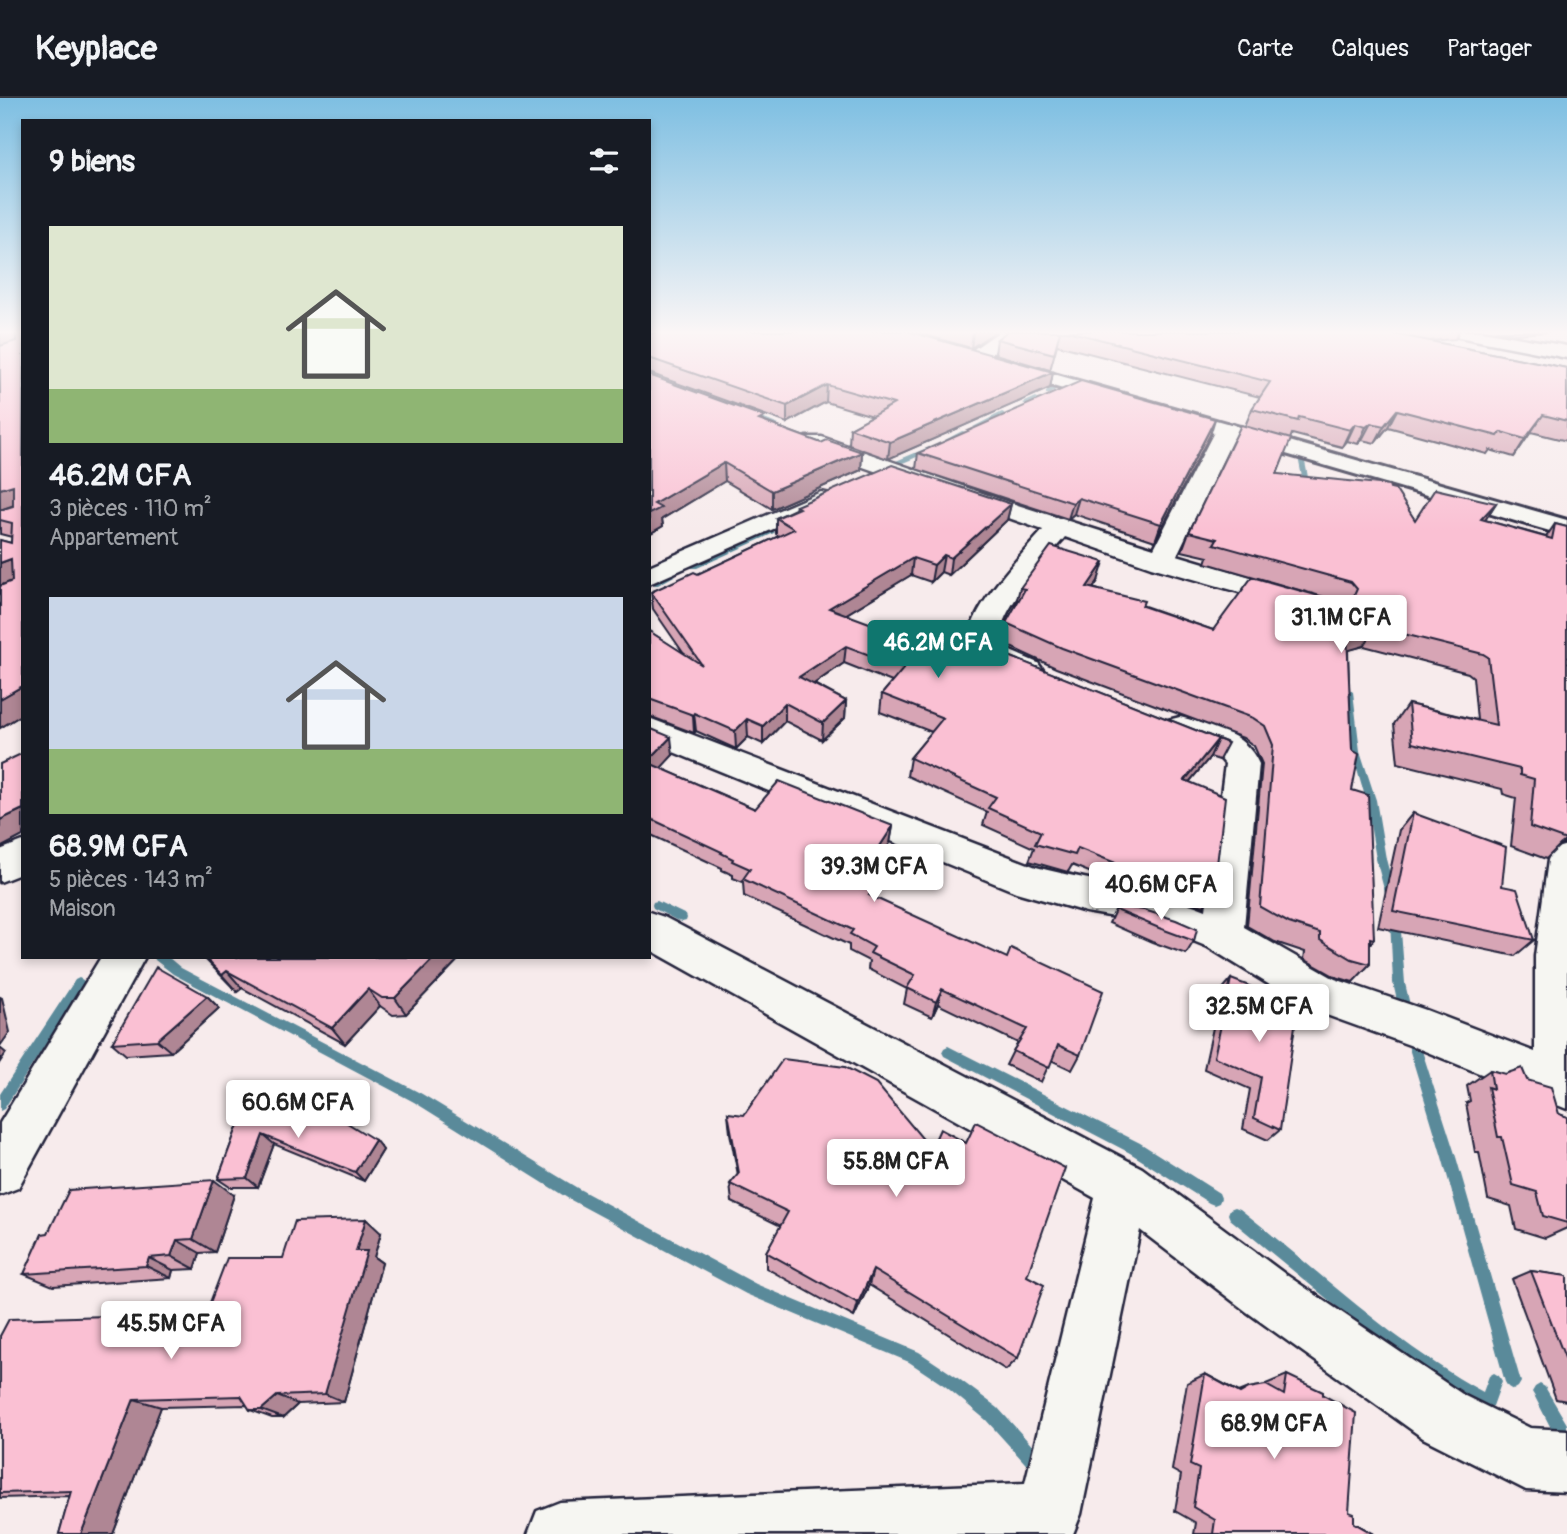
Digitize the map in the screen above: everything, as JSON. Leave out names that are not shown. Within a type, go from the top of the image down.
[{"type":"main road","points":[[1114,398],[1567,528]]},
{"type":"street","points":[[1037,403],[1049,398]]},
{"type":"street","points":[[1161,561],[1226,430]]},
{"type":"street","points":[[798,436],[886,469],[1161,561],[1317,606]]},
{"type":"street","points":[[861,480],[924,453]]},
{"type":"street","points":[[651,575],[836,492]]},
{"type":"street","points":[[1056,682],[989,653],[983,644],[983,634],[990,616],[1059,527]]},
{"type":"street","points":[[1155,719],[1230,748],[1240,756],[1242,764],[1223,935]]},
{"type":"street","points":[[651,730],[1030,881],[1086,896],[1138,905],[1223,935],[1322,994],[1426,1030],[1563,1086],[1556,956],[1567,860]]},
{"type":"street","points":[[0,867],[21,857]]},
{"type":"street","points":[[0,873],[21,882]]},
{"type":"street","points":[[651,930],[1124,1186],[1277,1301],[1444,1417],[1526,1459],[1567,1461]]},
{"type":"street","points":[[0,1170],[123,959]]},
{"type":"street","points":[[560,1534],[845,1528],[1049,1514],[1124,1186]]},
{"type":"building","points":[[0,398],[21,398],[21,687],[0,699],[0,586],[12,581],[11,559],[0,563],[0,540],[11,543],[12,523],[0,520],[0,510],[13,506],[13,485],[0,489]]},
{"type":"building","points":[[651,398],[713,398],[765,417],[759,420],[821,443],[827,440],[862,452],[772,491],[724,463],[654,504],[661,508],[651,513]]},
{"type":"building","points":[[764,398],[802,398],[787,406]]},
{"type":"building","points":[[873,398],[992,398],[890,442],[850,428],[894,404]]},
{"type":"building","points":[[1042,398],[1141,398],[1215,419],[1161,524],[1079,498],[1073,503],[918,453]]},
{"type":"building","points":[[1259,398],[1567,398],[1567,421],[1543,415],[1525,439],[1501,432],[1498,436],[1397,410],[1384,426],[1371,423],[1366,427],[1355,424],[1350,430],[1252,409]]},
{"type":"building","points":[[1241,425],[1291,439],[1277,474],[1389,485],[1395,489],[1415,520],[1435,489],[1496,503],[1481,519],[1552,539],[1555,524],[1567,527],[1566,840],[1530,827],[1534,779],[1520,775],[1520,769],[1412,743],[1408,704],[1496,725],[1488,657],[1376,627],[1347,634],[1352,750],[1359,754],[1352,790],[1368,795],[1374,939],[1370,938],[1370,964],[1352,959],[1320,940],[1320,933],[1289,923],[1260,907],[1273,745],[1265,726],[1253,718],[1062,648],[1006,623],[1025,589],[1020,588],[1051,546],[1104,562],[1087,587],[1144,601],[1142,606],[1213,630],[1252,577],[1340,602],[1353,598],[1357,589],[1351,582],[1214,544],[1217,539],[1189,532]]},
{"type":"building","points":[[892,465],[1011,504],[951,558],[944,555],[934,565],[913,558],[829,608],[950,653],[969,628],[981,645],[1218,739],[1185,780],[1225,797],[1214,890],[1118,864],[1078,848],[1075,855],[1035,844],[1041,832],[988,808],[996,797],[910,758],[943,718],[882,694],[904,668],[846,646],[799,677],[846,701],[823,723],[785,703],[763,726],[747,719],[735,731],[694,713],[693,715],[651,700],[651,632],[702,665],[651,592],[694,572],[698,574],[794,529],[776,518],[799,508],[796,506]]},
{"type":"building","points":[[651,729],[671,737],[651,758]]},
{"type":"building","points":[[21,754],[21,810],[0,820],[0,764]]},
{"type":"building","points":[[651,764],[755,809],[779,781],[893,826],[856,883],[873,890],[869,895],[1007,958],[1011,948],[1103,991],[1080,1055],[1058,1045],[1049,1068],[1013,1051],[1027,1029],[942,989],[936,1002],[907,988],[915,975],[870,953],[874,947],[850,934],[853,930],[743,879],[750,869],[732,861],[733,859],[651,819]]},
{"type":"building","points":[[1413,813],[1506,847],[1502,886],[1517,889],[1534,940],[1393,911]]},
{"type":"building","points":[[1117,906],[1144,910],[1197,929],[1194,941],[1116,910]]},
{"type":"building","points":[[206,959],[433,959],[395,998],[382,998],[368,989],[332,1028],[227,971],[222,975]]},
{"type":"building","points":[[156,967],[207,996],[157,1040],[112,1043]]},
{"type":"building","points":[[1231,979],[1298,1005],[1280,1130],[1254,1118],[1261,1077],[1214,1057]]},
{"type":"building","points":[[783,1059],[845,1067],[876,1083],[931,1149],[940,1129],[966,1143],[976,1122],[1065,1168],[1027,1276],[1044,1285],[1018,1358],[873,1270],[858,1303],[766,1252],[788,1212],[730,1184],[739,1173],[728,1113],[744,1115]]},
{"type":"building","points":[[1522,1068],[1527,1080],[1551,1087],[1559,1114],[1567,1117],[1567,1223],[1543,1216],[1537,1192],[1513,1185],[1502,1137],[1498,1137],[1488,1087],[1493,1089],[1490,1070],[1505,1074]]},
{"type":"building","points":[[276,1101],[326,1120],[331,1113],[375,1140],[355,1172],[263,1135],[247,1178],[218,1179],[238,1125],[266,1126]]},
{"type":"building","points":[[214,1180],[193,1239],[177,1240],[171,1256],[149,1258],[146,1266],[24,1274],[42,1234],[48,1233],[69,1190]]},
{"type":"building","points":[[366,1219],[356,1251],[367,1251],[325,1394],[277,1396],[261,1410],[250,1410],[241,1396],[134,1399],[81,1534],[59,1534],[71,1491],[0,1493],[0,1336],[9,1319],[206,1313],[227,1258],[283,1258],[295,1221]]},
{"type":"building","points":[[1531,1271],[1567,1276],[1567,1363]]},
{"type":"building","points":[[1205,1374],[1240,1393],[1249,1388],[1266,1385],[1284,1395],[1287,1375],[1323,1392],[1323,1395],[1356,1413],[1349,1512],[1354,1514],[1354,1523],[1374,1534],[1213,1534],[1215,1520],[1193,1507],[1199,1469],[1190,1465]]},
{"type":"waterway","points":[[1026,403],[1036,399]]},
{"type":"waterway","points":[[976,427],[1002,414]]},
{"type":"waterway","points":[[755,417],[776,425]]},
{"type":"waterway","points":[[948,440],[964,432]]},
{"type":"waterway","points":[[884,464],[897,463],[929,449]]},
{"type":"waterway","points":[[1301,457],[1307,487]]},
{"type":"waterway","points":[[694,566],[772,532]]},
{"type":"waterway","points":[[655,583],[672,575]]},
{"type":"waterway","points":[[1349,692],[1356,751],[1371,800],[1390,893]]},
{"type":"waterway","points":[[657,905],[682,918]]},
{"type":"waterway","points":[[1395,918],[1399,983],[1406,1014]]},
{"type":"waterway","points":[[162,959],[177,971],[418,1098],[574,1194],[751,1289],[914,1357],[992,1414],[1039,1466]]},
{"type":"waterway","points":[[0,1105],[79,983]]},
{"type":"waterway","points":[[1411,1035],[1513,1382]]},
{"type":"waterway","points":[[948,1052],[1135,1148],[1214,1198]]},
{"type":"waterway","points":[[1235,1214],[1355,1314],[1417,1361],[1484,1401],[1488,1401],[1494,1381]]},
{"type":"waterway","points":[[1540,1392],[1561,1430],[1567,1432]]}]
